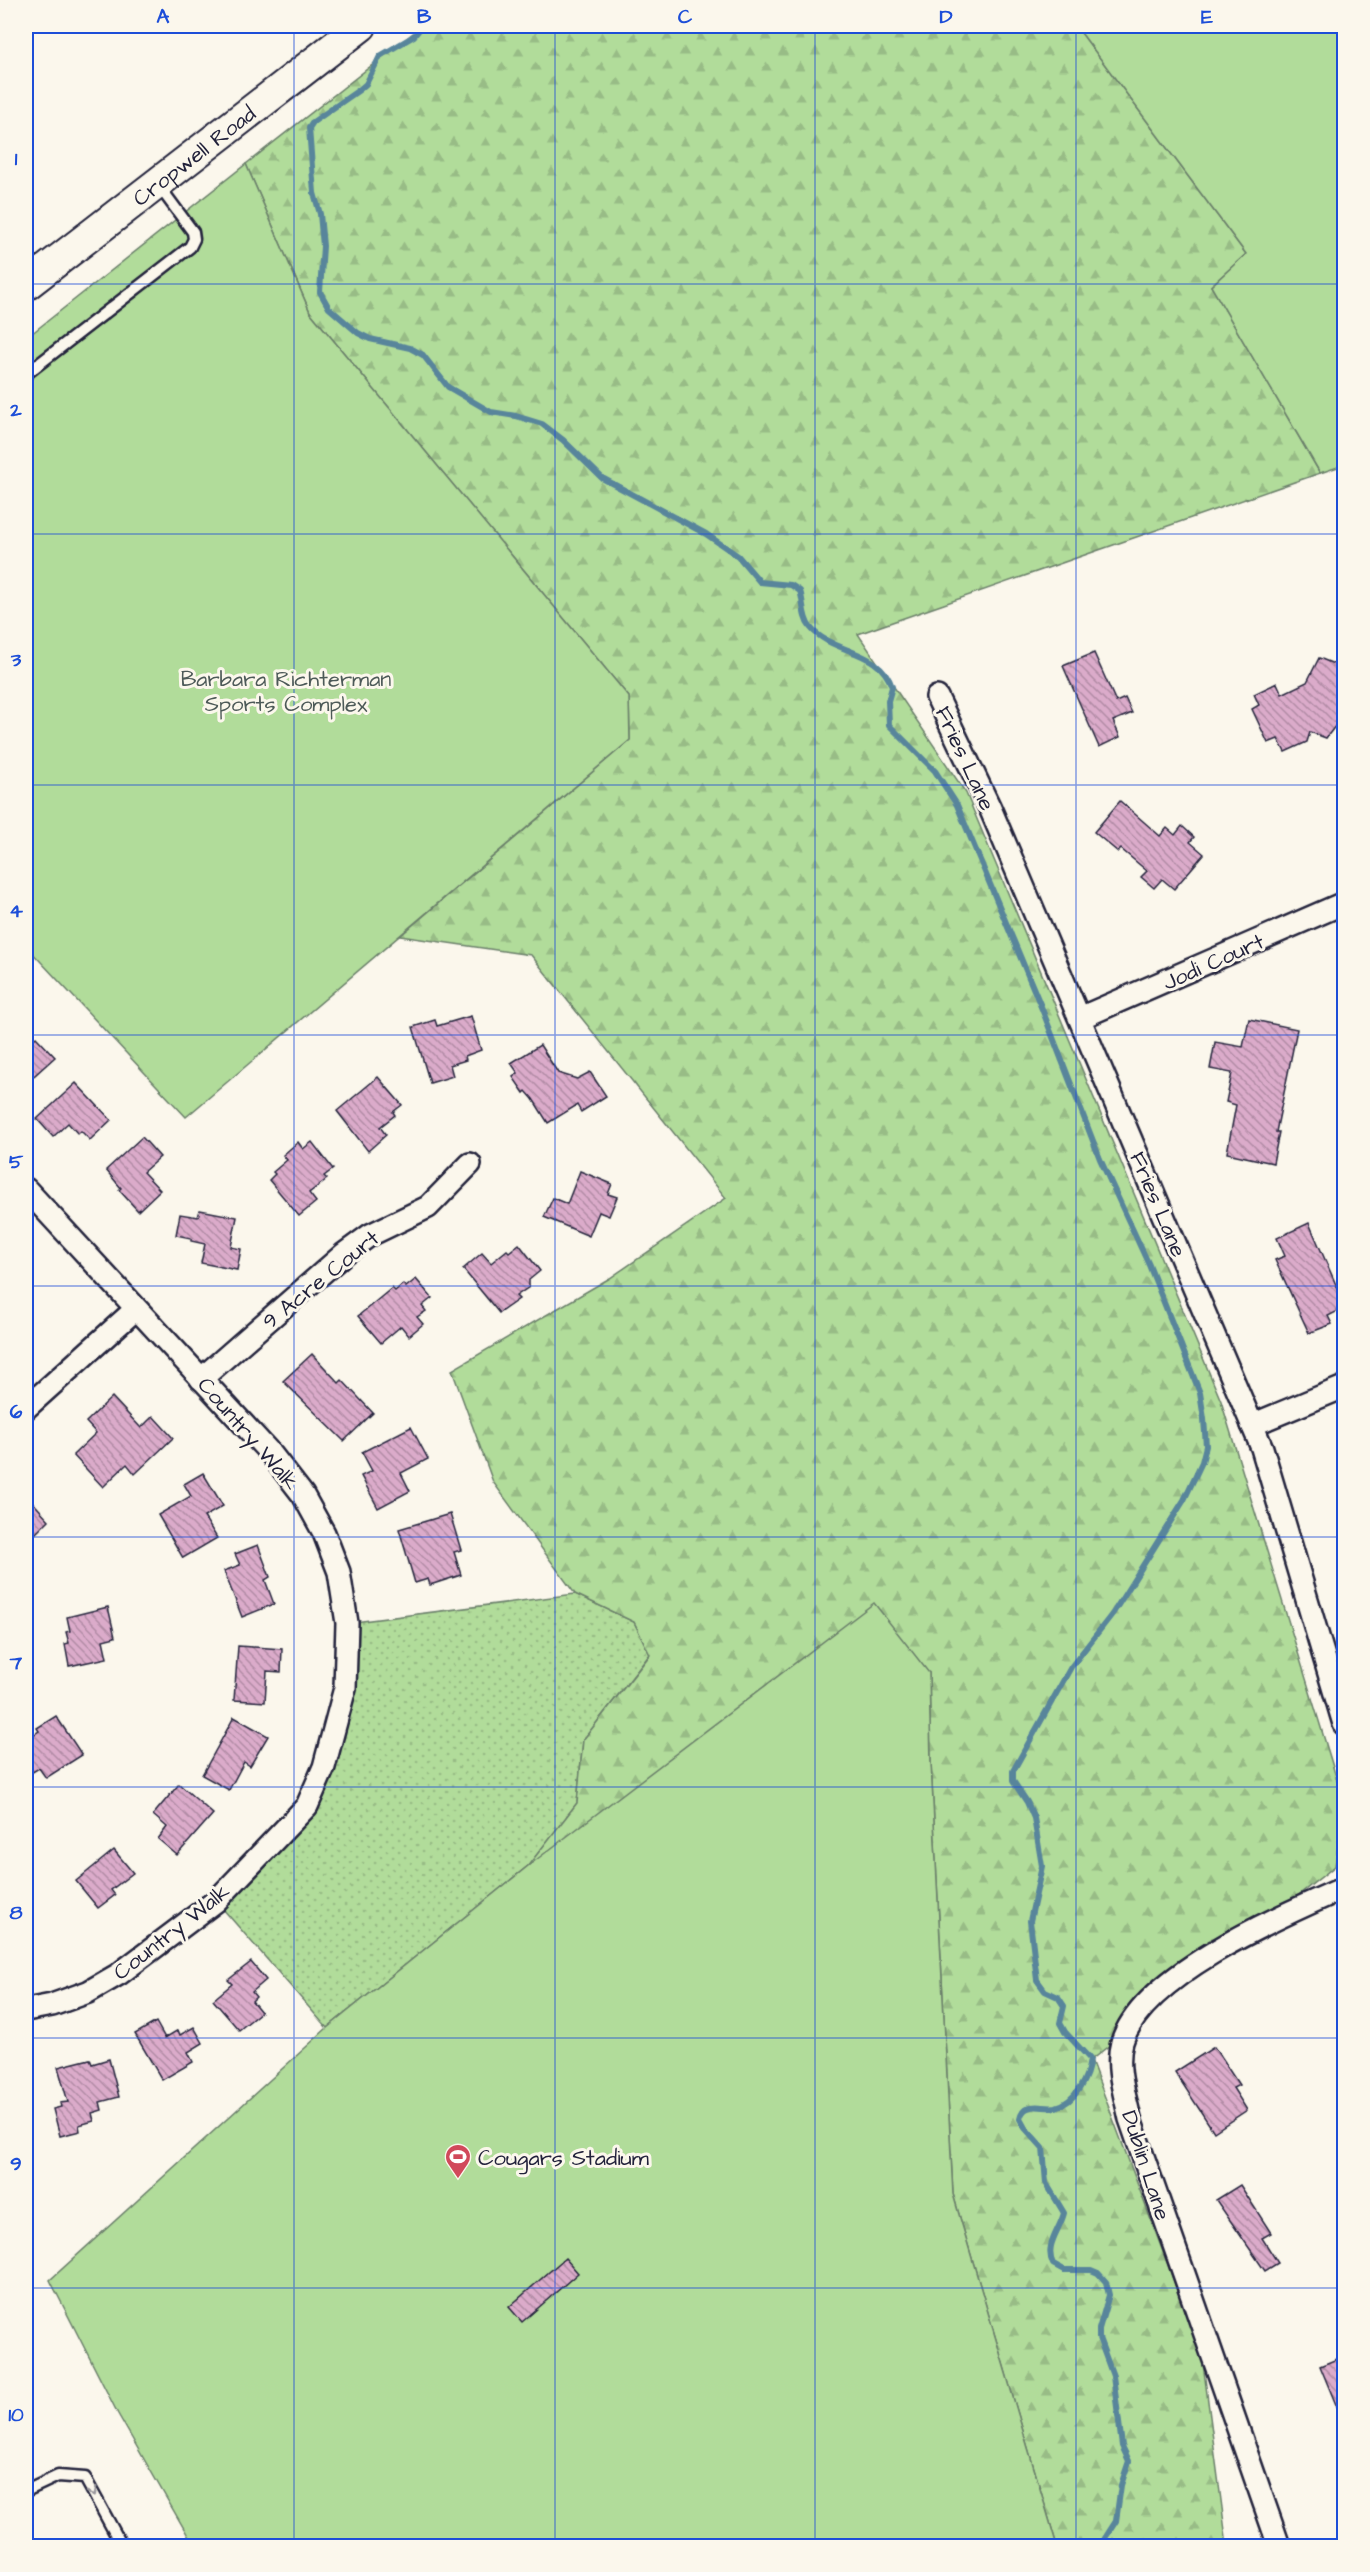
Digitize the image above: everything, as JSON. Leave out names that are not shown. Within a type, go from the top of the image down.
[{"type":"street","name":"Cropwell Road","points":[[26,285],[361,26]]},
{"type":"street","name":"Fries Lane","points":[[937,697],[990,808],[1262,1448],[1344,1724]]},
{"type":"street","name":"Jodi Court","points":[[1080,1018],[1344,903]]},
{"type":"street","name":"9 Acre Court","points":[[201,1379],[344,1254],[370,1235],[428,1206],[470,1164]]},
{"type":"street","name":"Country Walk","points":[[26,1190],[272,1455],[303,1495],[324,1533],[339,1572],[347,1623],[347,1661],[345,1688],[324,1767],[307,1806],[216,1901],[109,1980],[88,1992],[52,2005],[26,2010]]},
{"type":"street","points":[[26,1408],[136,1309]]},
{"type":"street","points":[[1252,1425],[1344,1387]]},
{"type":"street","name":"Dublin Lane","points":[[1279,2547],[1130,2120],[1120,2072],[1122,2043],[1133,2021],[1151,1996],[1182,1972],[1273,1920],[1344,1888]]},
{"type":"lane","points":[[26,374],[190,247],[194,239],[193,232],[157,183]]},
{"type":"lane","points":[[26,2492],[58,2475],[85,2478],[122,2547]]},
{"type":"green space","points":[[422,26],[1076,26],[1246,254],[1211,286],[1320,473],[858,634],[966,793],[1221,1401],[1344,1803],[1335,1866],[1091,2060],[1202,2356],[1227,2546],[1057,2546],[953,2194],[931,1763],[929,1673],[327,2028],[528,1866],[577,1803],[583,1740],[650,1655],[634,1622],[575,1594],[493,1482],[452,1370],[610,1278],[726,1198],[531,955],[400,936],[630,740],[629,697],[310,312],[246,164]]},
{"type":"green space","points":[[1076,26],[1344,26],[1344,465],[1320,473],[1211,286],[1246,254]]},
{"type":"green space","name":"Barbara Richterman Sports Complex","points":[[246,164],[310,312],[629,697],[630,740],[186,1117],[26,946],[26,338]]},
{"type":"green space","points":[[575,1594],[634,1622],[650,1654],[583,1740],[577,1803],[528,1866],[327,2028],[216,1901],[307,1806],[324,1767],[347,1623]]},
{"type":"green space","points":[[874,1603],[929,1673],[931,1763],[953,2194],[1057,2546],[194,2546],[118,2414],[50,2280],[327,2028],[528,1866]]},
{"type":"building","points":[[1094,653],[1116,702],[1125,698],[1132,713],[1113,721],[1120,737],[1099,747],[1063,666]]},
{"type":"building","points":[[1319,658],[1344,668],[1344,718],[1326,738],[1310,732],[1307,742],[1285,752],[1278,739],[1268,743],[1252,709],[1259,705],[1254,694],[1277,683],[1282,694],[1307,682]]},
{"type":"building","points":[[1120,801],[1160,836],[1167,828],[1175,835],[1182,826],[1194,837],[1190,842],[1204,854],[1174,889],[1162,879],[1154,888],[1141,877],[1147,871],[1121,849],[1118,852],[1094,832]]},
{"type":"building","points":[[471,1016],[481,1050],[465,1056],[466,1060],[450,1065],[453,1076],[430,1083],[413,1027],[435,1020],[437,1026]]},
{"type":"building","points":[[1249,1019],[1297,1029],[1276,1132],[1279,1132],[1273,1163],[1227,1153],[1236,1105],[1226,1102],[1232,1073],[1210,1069],[1215,1042],[1243,1047]]},
{"type":"building","points":[[36,1037],[55,1057],[26,1083],[26,1046]]},
{"type":"building","points":[[540,1045],[558,1073],[577,1079],[590,1072],[606,1096],[581,1112],[577,1105],[548,1123],[533,1099],[526,1091],[524,1093],[513,1077],[518,1073],[511,1063]]},
{"type":"building","points":[[378,1077],[402,1105],[393,1112],[395,1115],[380,1127],[386,1135],[368,1151],[337,1111]]},
{"type":"building","points":[[76,1083],[111,1120],[90,1140],[81,1131],[78,1134],[68,1123],[53,1137],[37,1119]]},
{"type":"building","points":[[142,1137],[160,1157],[143,1172],[160,1190],[138,1211],[119,1190],[121,1188],[106,1170]]},
{"type":"building","points":[[298,1142],[303,1149],[312,1142],[333,1169],[324,1176],[327,1179],[309,1193],[316,1202],[299,1216],[269,1180],[275,1174],[273,1172],[287,1160],[283,1155]]},
{"type":"building","points":[[580,1171],[612,1184],[608,1194],[617,1197],[609,1216],[599,1212],[589,1236],[544,1217],[553,1198],[567,1204]]},
{"type":"building","points":[[200,1210],[237,1217],[231,1247],[241,1249],[237,1270],[201,1263],[205,1244],[176,1235],[180,1214],[198,1217]]},
{"type":"building","points":[[1309,1223],[1344,1303],[1344,1308],[1328,1316],[1332,1324],[1309,1333],[1275,1260],[1285,1256],[1277,1238]]},
{"type":"building","points":[[519,1244],[540,1271],[529,1280],[529,1287],[516,1296],[519,1299],[499,1313],[463,1269],[482,1253],[491,1263]]},
{"type":"building","points":[[416,1279],[432,1298],[422,1306],[426,1311],[417,1317],[423,1324],[409,1336],[401,1326],[381,1343],[358,1316],[392,1288],[395,1291],[403,1284],[406,1287]]},
{"type":"building","points":[[312,1354],[339,1383],[342,1380],[373,1413],[344,1441],[283,1381]]},
{"type":"building","points":[[112,1397],[141,1428],[153,1416],[173,1438],[135,1474],[127,1464],[103,1487],[73,1455],[96,1433],[86,1422]]},
{"type":"building","points":[[411,1427],[428,1459],[401,1473],[410,1491],[378,1508],[361,1476],[372,1471],[362,1452]]},
{"type":"building","points":[[203,1473],[223,1506],[204,1517],[217,1538],[183,1558],[158,1515],[191,1496],[184,1484]]},
{"type":"building","points":[[26,1495],[49,1520],[26,1543]]},
{"type":"building","points":[[450,1514],[461,1550],[454,1552],[461,1575],[430,1585],[428,1579],[415,1583],[399,1529]]},
{"type":"building","points":[[258,1545],[270,1577],[265,1580],[274,1604],[242,1617],[224,1571],[240,1565],[235,1554]]},
{"type":"building","points":[[108,1607],[115,1637],[103,1640],[107,1658],[69,1666],[65,1644],[69,1643],[66,1632],[70,1631],[67,1617]]},
{"type":"building","points":[[238,1646],[282,1649],[281,1672],[267,1671],[265,1702],[234,1700]]},
{"type":"building","points":[[56,1716],[82,1755],[46,1778],[39,1768],[26,1776],[26,1740],[39,1731],[37,1728]]},
{"type":"building","points":[[234,1717],[268,1736],[250,1766],[244,1762],[229,1790],[202,1775]]},
{"type":"building","points":[[179,1784],[213,1814],[177,1855],[158,1839],[167,1827],[153,1815]]},
{"type":"building","points":[[114,1850],[133,1873],[111,1890],[115,1895],[98,1908],[76,1881]]},
{"type":"building","points":[[251,1962],[266,1980],[252,1992],[256,1997],[252,2001],[261,2012],[239,2030],[213,2000],[232,1984],[228,1980]]},
{"type":"building","points":[[156,2022],[165,2038],[178,2030],[180,2035],[194,2027],[203,2043],[188,2052],[193,2062],[162,2080],[135,2034]]},
{"type":"building","points":[[1214,2047],[1239,2085],[1233,2088],[1247,2110],[1214,2132],[1175,2072]]},
{"type":"building","points":[[90,2059],[92,2064],[109,2059],[119,2097],[100,2102],[102,2110],[92,2113],[94,2121],[79,2125],[80,2131],[60,2136],[53,2109],[61,2107],[60,2103],[68,2102],[58,2067]]},
{"type":"building","points":[[1240,2185],[1271,2233],[1262,2238],[1278,2263],[1265,2271],[1216,2200]]},
{"type":"building","points":[[565,2258],[578,2273],[522,2322],[509,2307]]},
{"type":"building","points":[[1344,2356],[1344,2424],[1320,2366]]},
{"type":"waterway","points":[[422,26],[414,36],[380,56],[366,84],[313,122],[309,128],[314,193],[320,214],[323,246],[320,292],[329,308],[358,333],[370,339],[410,348],[423,355],[448,387],[491,412],[516,416],[542,424],[563,440],[602,478],[706,534],[738,556],[760,582],[791,585],[800,591],[810,627],[831,643],[867,658],[886,674],[892,687],[888,701],[889,725],[935,771],[957,805],[1042,1009],[1100,1159],[1149,1265],[1200,1393],[1206,1446],[1202,1462],[1184,1500],[1113,1613],[1071,1667],[1013,1771],[1013,1781],[1027,1802],[1034,1818],[1042,1866],[1030,1921],[1037,1980],[1045,1991],[1058,1997],[1064,2006],[1060,2023],[1065,2032],[1090,2059],[1084,2081],[1069,2100],[1056,2107],[1028,2108],[1020,2119],[1043,2148],[1046,2183],[1064,2213],[1051,2244],[1053,2264],[1064,2270],[1091,2270],[1098,2273],[1106,2282],[1109,2295],[1099,2329],[1099,2338],[1113,2376],[1122,2446],[1129,2461],[1121,2485],[1116,2521],[1100,2546]]},
{"type":"place","name":"Cougars Stadium","points":[[458,2180]]}]
